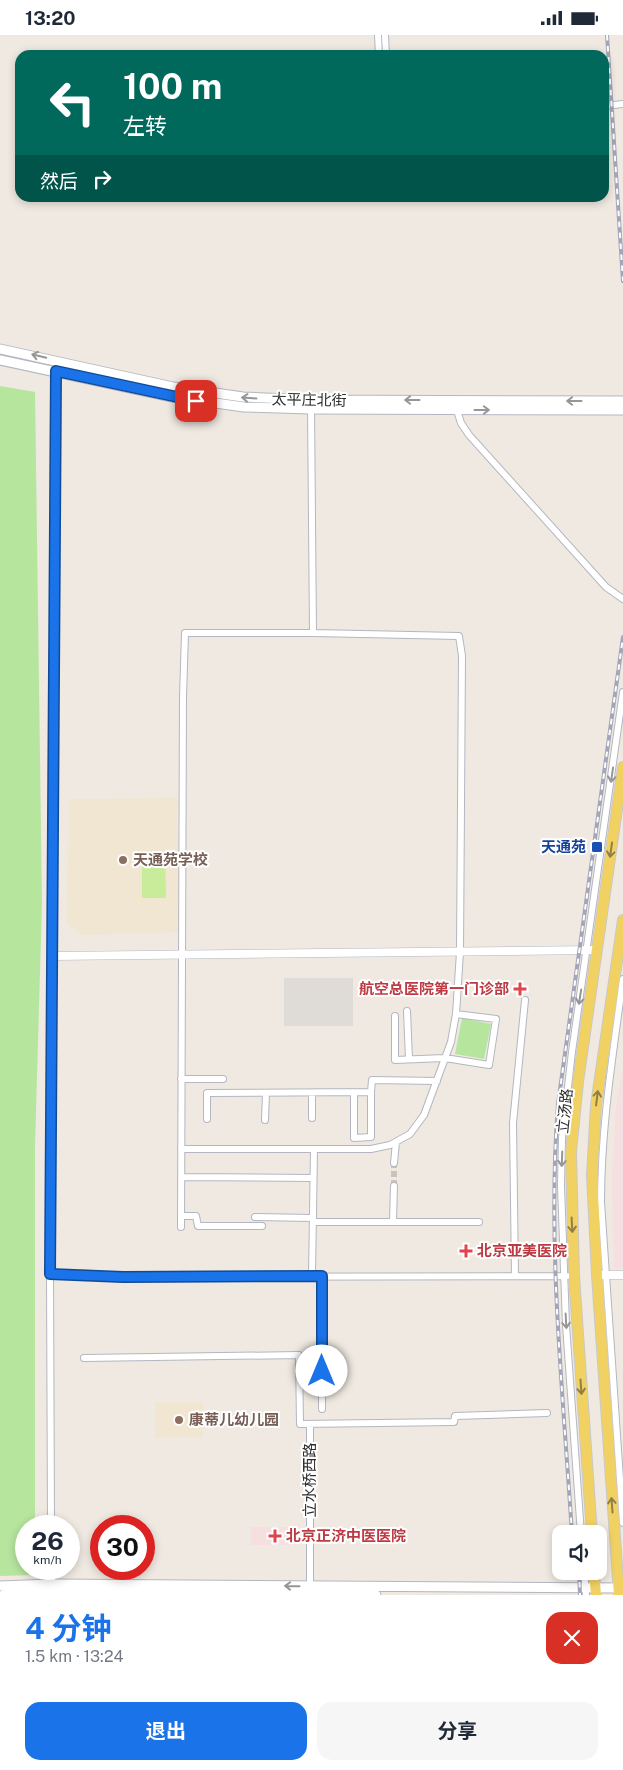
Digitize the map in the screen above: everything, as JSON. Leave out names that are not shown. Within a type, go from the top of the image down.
[{"type":"main road","name":"太平庄北街","points":[[0,349],[204,393],[311,405]]},
{"type":"main road","name":"太平庄北街","points":[[0,360],[196,401],[244,407],[623,401]]},
{"type":"main road","name":"太平庄北街","points":[[456,405],[623,410]]},
{"type":"main road","name":"立汤路","points":[[591,1525],[569,1276],[571,1152],[592,950],[623,767]]},
{"type":"main road","name":"立汤路","points":[[620,1591],[593,1154],[596,1105],[621,951],[623,920]]},
{"type":"main road","points":[[0,1586],[310,1592],[620,1591]]},
{"type":"main road","points":[[3,1595],[52,1588]]},
{"type":"main road","points":[[310,1592],[376,1595]]},
{"type":"street","points":[[378,35],[379,50]]},
{"type":"street","points":[[385,35],[386,50]]},
{"type":"street","points":[[609,105],[623,104]]},
{"type":"street","points":[[51,1515],[50,1274],[56,361]]},
{"type":"street","points":[[311,405],[314,633]]},
{"type":"street","points":[[456,405],[461,423],[469,435],[606,587],[623,599]]},
{"type":"street","points":[[180,1227],[185,633],[459,636],[462,656],[460,952],[456,1014],[445,1058],[424,1115],[410,1134],[396,1142],[370,1149],[181,1149]]},
{"type":"street","name":"立汤路","points":[[592,950],[623,692]]},
{"type":"street","points":[[52,956],[592,950]]},
{"type":"street","name":"立汤路","points":[[623,979],[605,1105],[601,1157],[601,1275],[623,1523]]},
{"type":"street","points":[[515,1276],[513,1123],[525,1000]]},
{"type":"street","points":[[408,1011],[408,1059]]},
{"type":"street","points":[[396,1016],[395,1060],[445,1058],[489,1065],[496,1019],[456,1014]]},
{"type":"street","points":[[182,1079],[223,1079]]},
{"type":"street","points":[[354,1093],[354,1138],[371,1137],[370,1093],[372,1080],[437,1081]]},
{"type":"street","points":[[207,1119],[207,1093],[370,1093]]},
{"type":"street","points":[[265,1120],[266,1093]]},
{"type":"street","points":[[312,1093],[312,1118]]},
{"type":"street","points":[[394,1163],[396,1142]]},
{"type":"street","points":[[312,1276],[314,1150]]},
{"type":"street","points":[[181,1177],[313,1178]]},
{"type":"street","points":[[393,1221],[394,1186]]},
{"type":"street","points":[[181,1216],[196,1216],[198,1226],[262,1226]]},
{"type":"street","points":[[255,1217],[313,1220],[479,1222]]},
{"type":"street","points":[[50,1274],[123,1277],[569,1276]]},
{"type":"street","points":[[601,1275],[623,1275]]},
{"type":"street","points":[[322,1276],[322,1409]]},
{"type":"street","name":"立汤路","points":[[569,1276],[581,1525]]},
{"type":"street","points":[[84,1358],[299,1355],[300,1424],[454,1422],[455,1416],[547,1413]]},
{"type":"street","name":"立水桥西路","points":[[310,1425],[310,1592]]},
{"type":"street","points":[[52,1580],[52,1588]]},
{"type":"shaded area","name":"天通苑学校","points":[[177,798],[179,932],[81,935],[66,922],[70,799]]},
{"type":"shaded area","points":[[284,978],[353,978],[353,1026],[284,1026]]},
{"type":"shaded area","points":[[623,1068],[623,1268],[614,1269],[612,1181],[616,1105]]},
{"type":"shaded area","name":"康蒂儿幼儿园","points":[[155,1402],[203,1402],[203,1438],[155,1438]]},
{"type":"shaded area","name":"北京正济中医医院","points":[[251,1527],[298,1527],[298,1545],[251,1545]]},
{"type":"green space","points":[[0,386],[35,392],[42,903],[35,1145],[35,1515],[15,1515],[15,1576],[0,1576]]},
{"type":"green space","points":[[142,851],[165,851],[166,898],[142,898]]},
{"type":"green space","points":[[462,1018],[491,1024],[484,1059],[455,1054]]},
{"type":"tunnel","points":[[394,1163],[394,1186]]},
{"type":"railway","points":[[607,35],[608,50]]},
{"type":"railway","points":[[609,66],[623,281]]},
{"type":"railway","points":[[571,1525],[555,1265],[554,1211],[558,1104],[623,637]]},
{"type":"railway","points":[[579,1580],[580,1595]]},
{"type":"place","name":"天通苑","points":[[597,847]]},
{"type":"place","name":"天通苑学校","points":[[123,860]]},
{"type":"place","name":"航空总医院第一门诊部","points":[[520,989]]},
{"type":"place","name":"北京亚美医院","points":[[466,1251]]},
{"type":"place","name":"康蒂儿幼儿园","points":[[179,1420]]},
{"type":"place","name":"北京正济中医医院","points":[[275,1536]]},
{"type":"route","points":[[196,401],[56,371],[50,1274],[123,1277],[322,1276],[322,1371]]}]
